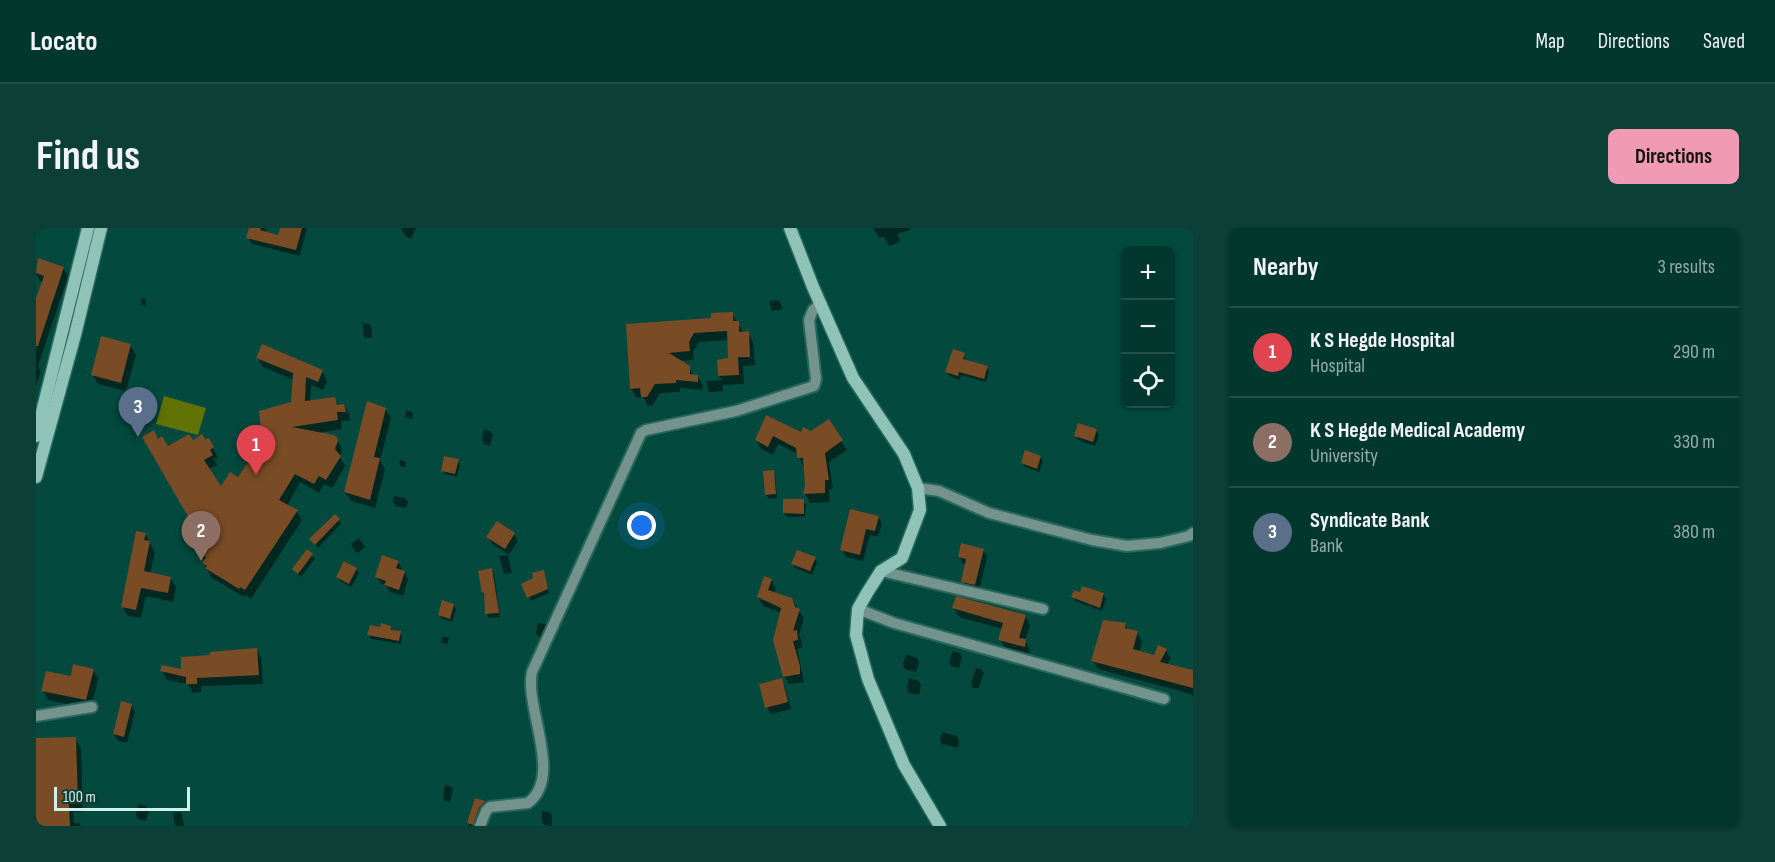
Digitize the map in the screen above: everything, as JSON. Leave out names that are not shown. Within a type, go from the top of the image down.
[{"type":"main road","points":[[36,436],[88,228]]},
{"type":"main road","points":[[36,477],[40,448],[75,335],[101,228]]},
{"type":"main road","points":[[790,228],[853,378],[904,454],[918,488],[920,510],[902,558],[881,571],[858,609],[856,635],[868,679],[904,765],[940,826]]},
{"type":"street","points":[[480,826],[490,807],[528,803],[540,790],[543,750],[531,687],[532,672],[641,433],[736,411],[814,386],[816,379],[809,320],[813,310],[821,304]]},
{"type":"street","points":[[918,488],[939,491],[989,513],[1092,540],[1127,546],[1160,543],[1193,533]]},
{"type":"street","points":[[881,571],[1043,609]]},
{"type":"street","points":[[858,609],[894,623],[1164,699]]},
{"type":"street","points":[[36,716],[92,707]]},
{"type":"green space","points":[[164,396],[206,408],[198,435],[156,424]]},
{"type":"building","points":[[249,228],[261,228],[260,230],[278,235],[280,228],[302,228],[296,250],[246,238]]},
{"type":"building","points":[[38,258],[64,267],[38,346],[36,346],[36,298],[44,276],[36,273]]},
{"type":"building","points":[[733,312],[733,321],[739,321],[739,332],[749,331],[750,357],[738,357],[739,375],[718,376],[717,360],[728,358],[727,331],[694,333],[689,342],[690,351],[669,353],[690,366],[690,374],[698,375],[698,382],[676,380],[676,383],[655,384],[647,397],[641,397],[640,388],[630,389],[626,324],[711,318],[711,313]]},
{"type":"building","points":[[101,336],[131,344],[121,383],[91,375]]},
{"type":"building","points":[[262,344],[323,370],[318,382],[306,377],[305,401],[335,397],[337,405],[344,404],[346,412],[337,412],[338,420],[292,427],[334,435],[338,441],[335,449],[341,456],[326,480],[319,476],[314,484],[295,474],[279,500],[298,510],[245,590],[240,587],[239,589],[205,568],[207,566],[202,563],[206,557],[198,553],[211,537],[203,528],[197,532],[142,437],[154,430],[158,439],[162,436],[168,446],[189,434],[193,440],[202,434],[205,439],[209,438],[214,447],[210,450],[213,455],[204,460],[221,486],[230,472],[238,477],[260,445],[262,438],[259,411],[291,402],[293,373],[256,358]]},
{"type":"building","points":[[953,349],[965,353],[963,359],[988,366],[984,379],[959,372],[958,376],[945,372]]},
{"type":"building","points":[[367,401],[386,408],[374,457],[380,458],[370,500],[344,492]]},
{"type":"building","points":[[766,415],[801,432],[803,427],[811,431],[829,419],[843,440],[825,453],[829,480],[825,480],[825,493],[803,494],[805,485],[803,458],[797,458],[796,448],[773,436],[768,447],[755,440]]},
{"type":"building","points":[[1078,423],[1097,429],[1093,442],[1074,436]]},
{"type":"building","points":[[1025,450],[1041,456],[1037,469],[1021,463]]},
{"type":"building","points":[[444,456],[459,459],[455,474],[441,471]]},
{"type":"building","points":[[774,470],[776,494],[765,495],[763,471]]},
{"type":"building","points":[[783,499],[804,499],[804,514],[783,513]]},
{"type":"building","points":[[850,509],[879,516],[875,531],[866,529],[860,555],[840,550]]},
{"type":"building","points":[[335,514],[340,519],[315,545],[309,539]]},
{"type":"building","points":[[497,521],[515,533],[505,549],[486,537]]},
{"type":"building","points":[[136,531],[146,533],[144,540],[150,541],[144,571],[171,577],[168,593],[141,588],[136,610],[121,607]]},
{"type":"building","points":[[961,543],[984,549],[975,585],[961,582],[966,559],[958,557]]},
{"type":"building","points":[[307,549],[313,554],[298,574],[292,569]]},
{"type":"building","points":[[797,550],[816,557],[810,571],[791,564]]},
{"type":"building","points":[[382,555],[399,561],[396,568],[405,571],[399,590],[384,585],[386,581],[375,577]]},
{"type":"building","points":[[344,561],[357,568],[349,584],[336,577]]},
{"type":"building","points":[[492,568],[499,613],[485,614],[484,592],[482,593],[478,571]]},
{"type":"building","points":[[544,570],[548,589],[527,598],[521,584],[533,578],[532,573]]},
{"type":"building","points":[[764,576],[772,579],[768,590],[792,598],[795,607],[800,609],[793,631],[797,630],[798,640],[793,641],[800,674],[783,677],[773,640],[781,608],[757,597]]},
{"type":"building","points":[[1082,586],[1104,593],[1100,608],[1071,597],[1074,590],[1080,592]]},
{"type":"building","points":[[956,596],[1026,615],[1019,638],[1026,639],[1025,647],[998,640],[1003,623],[952,608]]},
{"type":"building","points":[[442,600],[454,604],[450,619],[438,615]]},
{"type":"building","points":[[1103,620],[1126,623],[1125,628],[1138,631],[1133,649],[1154,655],[1158,645],[1167,649],[1160,662],[1193,670],[1193,688],[1091,661]]},
{"type":"building","points":[[381,623],[391,626],[391,630],[401,631],[399,641],[367,635],[370,625],[380,627]]},
{"type":"building","points":[[257,648],[259,675],[197,678],[197,684],[186,684],[186,677],[160,671],[162,665],[181,669],[181,657]]},
{"type":"building","points":[[73,664],[94,669],[86,700],[41,691],[46,671],[71,676]]},
{"type":"building","points":[[782,678],[788,702],[765,708],[759,684]]},
{"type":"building","points":[[121,701],[132,704],[124,737],[113,734]]},
{"type":"building","points":[[76,737],[78,803],[69,804],[70,826],[36,826],[36,738]]},
{"type":"building","points":[[475,798],[485,801],[479,808],[473,825],[467,823]]},
{"type":"place","name":"Syndicate Bank","points":[[138,437]]},
{"type":"place","name":"K S Hegde Hospital","points":[[256,475]]},
{"type":"place","name":"K S Hegde Medical Academy","points":[[201,561]]}]
